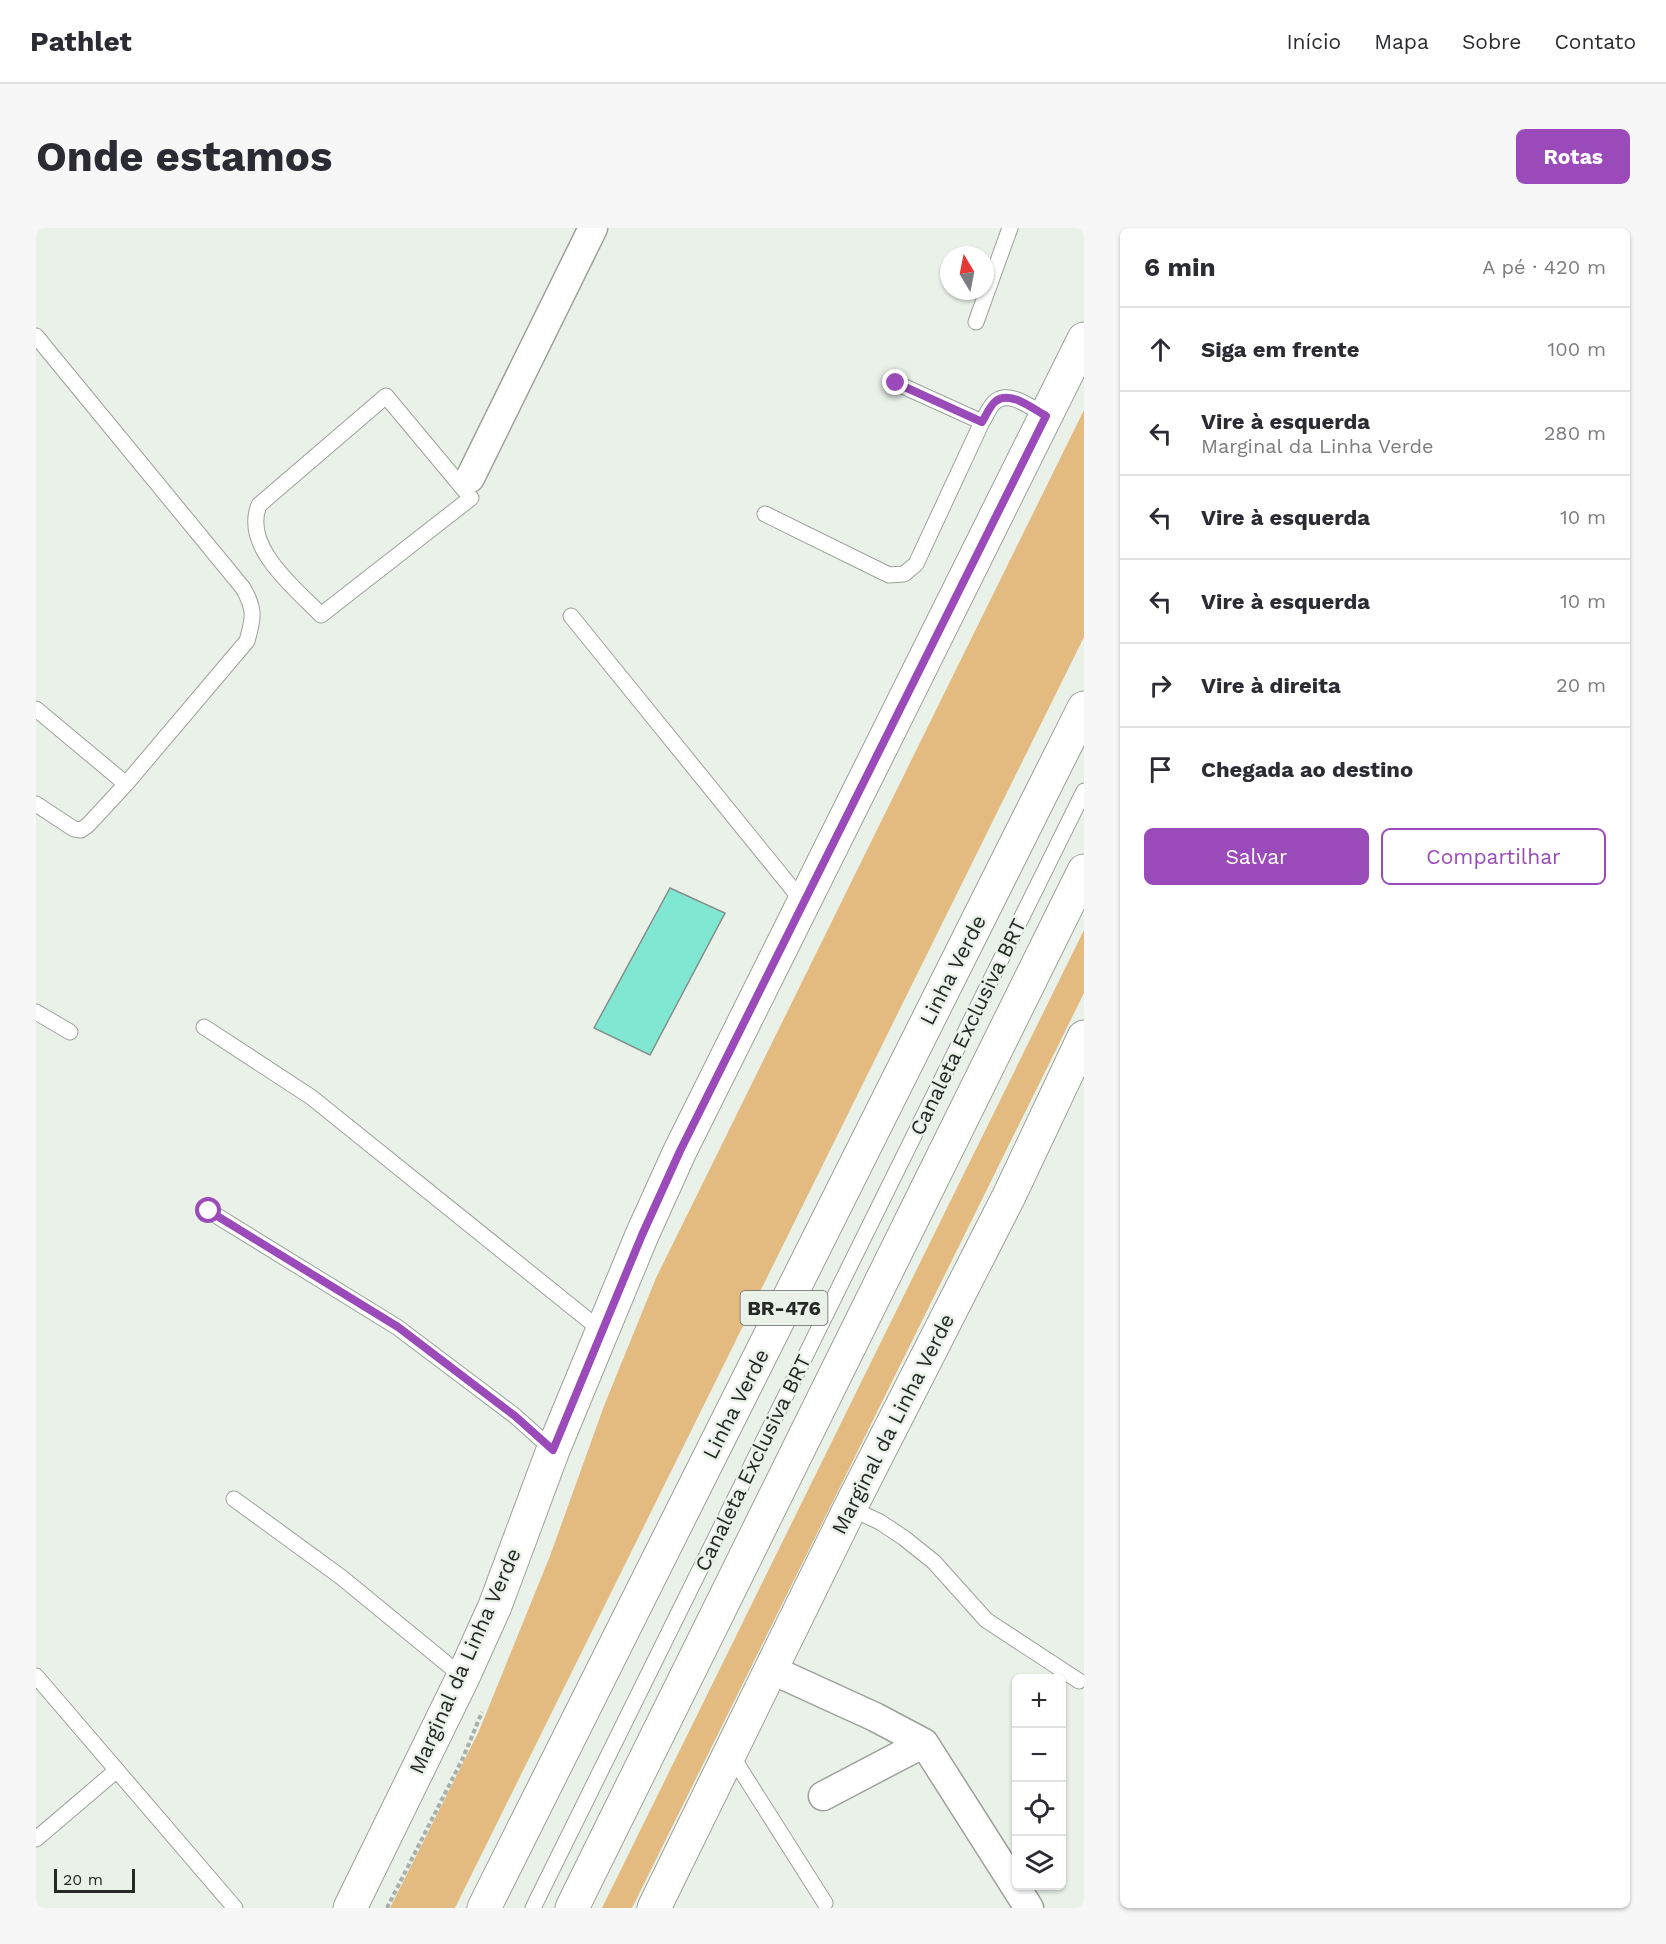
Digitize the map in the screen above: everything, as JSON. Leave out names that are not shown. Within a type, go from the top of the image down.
[{"type":"main road","name":"Marginal da Linha Verde","points":[[350,1908],[463,1677],[495,1606],[553,1450],[680,1151],[1084,339]]},
{"type":"main road","name":"Linha Verde","points":[[484,1908],[1084,708]]},
{"type":"main road","name":"BR-476","points":[[572,1908],[1084,872]]},
{"type":"main road","name":"Marginal da Linha Verde","points":[[654,1908],[850,1508],[1009,1196],[1084,1037]]},
{"type":"street","points":[[467,483],[593,228]]},
{"type":"street","points":[[772,1670],[875,1717],[924,1743],[1029,1908]]},
{"type":"street","points":[[823,1796],[924,1743]]},
{"type":"lane","points":[[976,322],[1011,228]]},
{"type":"lane","points":[[36,336],[243,588],[252,604],[253,621],[247,641],[126,784],[81,831],[74,829],[36,804]]},
{"type":"lane","points":[[896,383],[982,422]]},
{"type":"lane","points":[[386,396],[467,483],[471,498],[321,615],[266,556],[259,542],[255,515],[259,505],[386,396]]},
{"type":"lane","points":[[765,514],[889,575],[904,573],[915,564],[982,422],[994,402],[1002,398],[1013,398],[1046,416]]},
{"type":"lane","points":[[571,616],[803,902]]},
{"type":"lane","points":[[36,709],[126,784]]},
{"type":"lane","name":"Canaleta Exclusiva BRT","points":[[533,1908],[1084,791]]},
{"type":"lane","points":[[36,1012],[70,1032]]},
{"type":"lane","points":[[204,1027],[311,1097],[602,1331]]},
{"type":"lane","points":[[209,1211],[398,1327],[515,1416],[553,1450]]},
{"type":"lane","points":[[234,1499],[340,1577],[463,1677]]},
{"type":"lane","points":[[850,1508],[879,1522],[904,1538],[934,1562],[986,1620],[1079,1680]]},
{"type":"lane","points":[[36,1676],[236,1908]]},
{"type":"lane","points":[[730,1753],[825,1904]]},
{"type":"lane","points":[[36,1839],[117,1770]]},
{"type":"path","points":[[387,1908],[463,1758],[485,1704]]},
{"type":"shaded area","points":[[1084,410],[1084,637],[455,1908],[390,1908],[479,1731],[550,1556],[604,1406],[656,1278]]},
{"type":"shaded area","points":[[1084,930],[1084,993],[632,1908],[602,1908]]},
{"type":"building","points":[[670,888],[725,913],[650,1055],[594,1028]]},
{"type":"route","points":[[209,1211],[398,1327],[515,1416],[553,1450],[642,1235],[680,1151],[1046,416],[1013,398],[1002,398],[994,402],[982,422],[896,383]]}]
